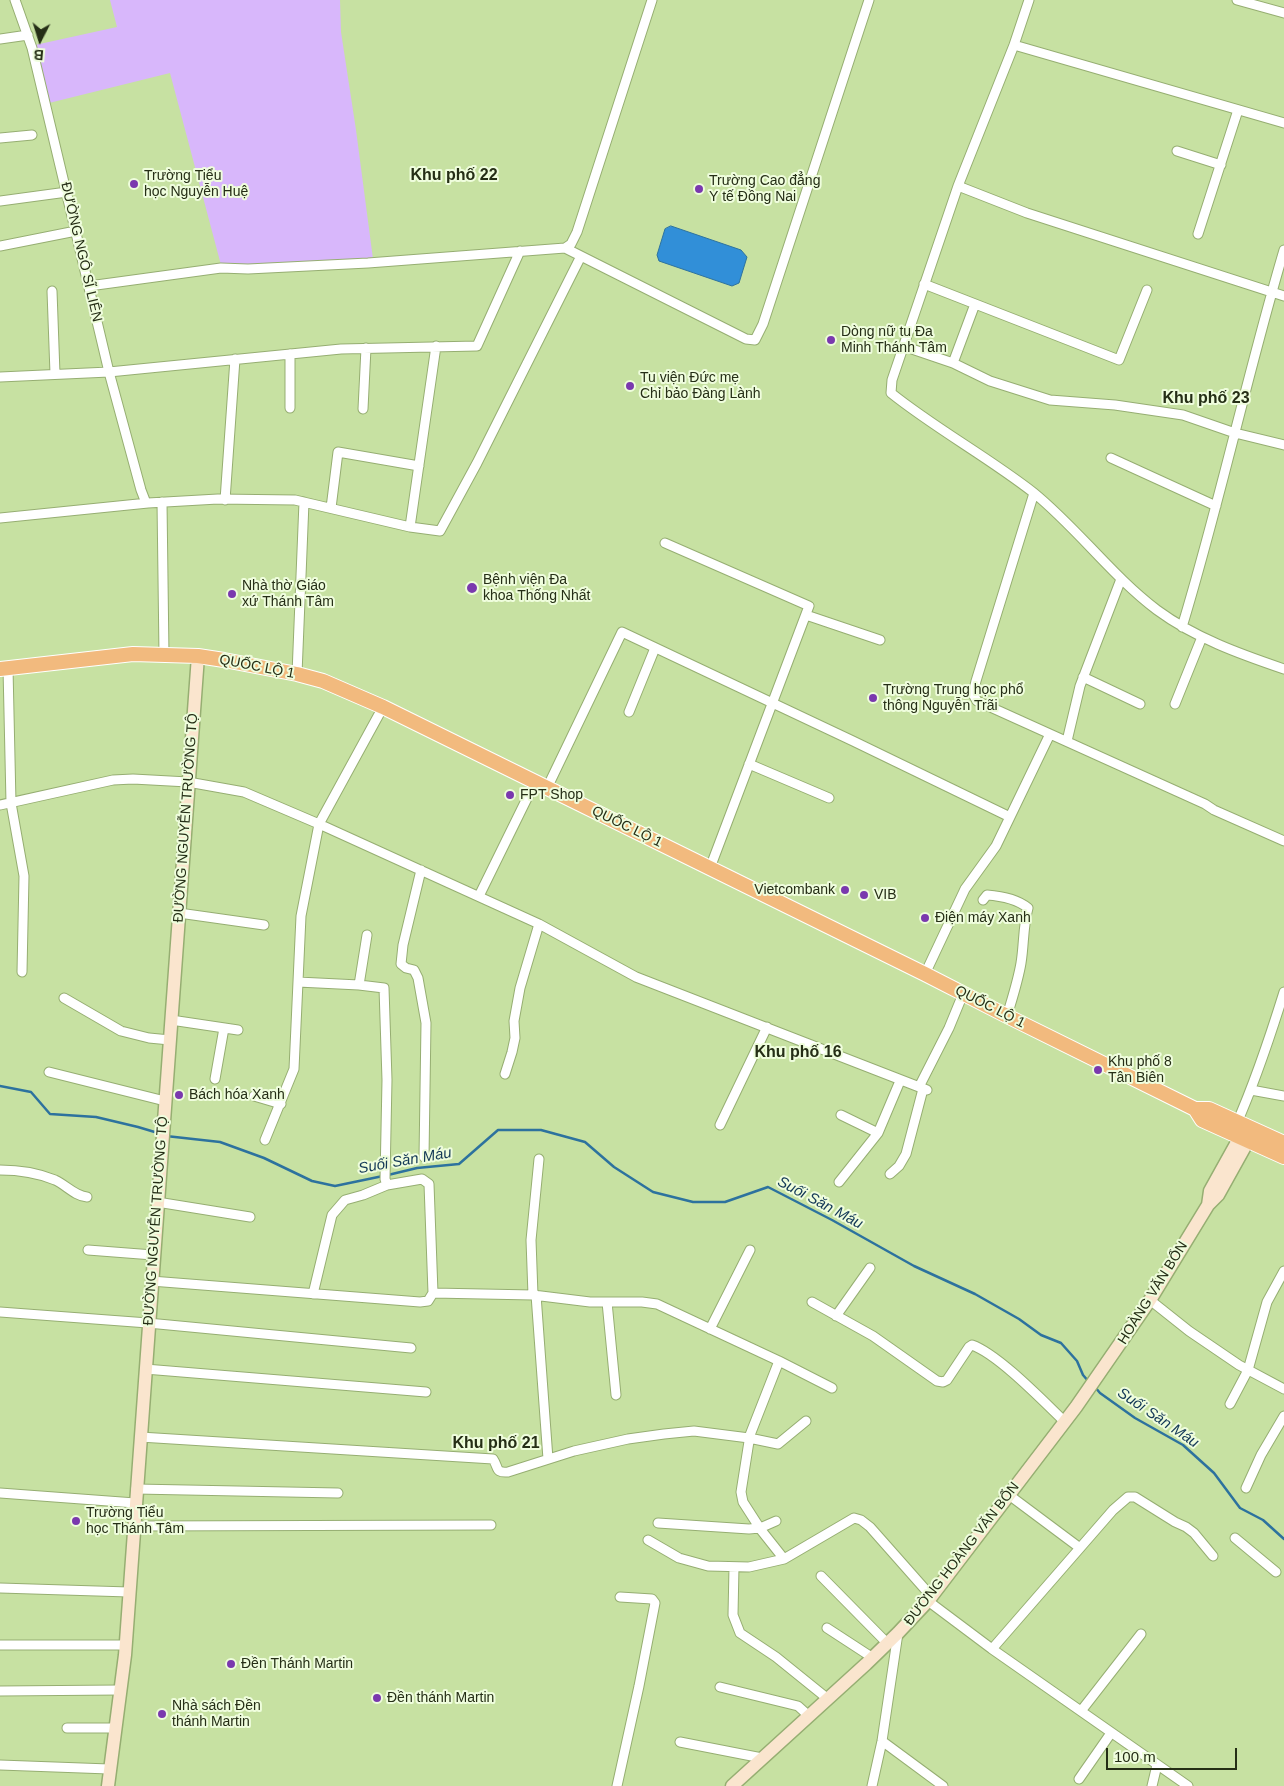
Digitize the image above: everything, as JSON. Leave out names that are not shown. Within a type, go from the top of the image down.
[{"type":"highway","name":"QUỐC LỘ 1","points":[[4,669],[133,654],[198,656],[297,674],[323,681],[383,707],[1195,1109],[1209,1110],[1284,1156]]},
{"type":"highway","name":"QUỐC LỘ 1","points":[[1242,1131],[1284,1143]]},
{"type":"main road","name":"ĐƯỜNG NGUYỄN TRƯỜNG TỘ","points":[[108,1786],[125,1645],[198,656]]},
{"type":"main road","name":"HOÀNG VĂN BỔN","points":[[1092,1385],[1150,1300],[1208,1205],[1218,1195],[1242,1131]]},
{"type":"main road","name":"ĐƯỜNG HOÀNG VĂN BỔN","points":[[732,1786],[888,1644],[930,1598],[1066,1422],[1092,1385]]},
{"type":"street","name":"ĐƯỜNG NGÔ SĨ LIÊN","points":[[16,0],[32,48],[109,372],[146,503]]},
{"type":"street","points":[[89,286],[221,268],[248,269],[565,248],[571,244],[577,232],[652,0]]},
{"type":"street","points":[[565,248],[746,339],[755,340],[763,324],[870,0]]},
{"type":"street","points":[[1237,0],[1261,4],[1284,13]]},
{"type":"street","points":[[1026,1],[1014,45],[958,186],[924,284],[892,380],[891,393],[1034,493],[1121,579],[1157,610],[1182,626],[1219,645],[1284,669]]},
{"type":"street","points":[[0,39],[28,35]]},
{"type":"street","points":[[1014,45],[1284,123]]},
{"type":"street","points":[[1198,234],[1238,110]]},
{"type":"street","points":[[0,138],[32,135]]},
{"type":"street","points":[[1177,151],[1221,165]]},
{"type":"street","points":[[958,186],[1027,213],[1284,296]]},
{"type":"street","points":[[0,201],[67,192]]},
{"type":"street","points":[[0,246],[76,231]]},
{"type":"street","points":[[1182,626],[1216,506],[1252,361],[1284,250]]},
{"type":"street","points":[[0,377],[109,372],[366,348],[477,346],[520,251]]},
{"type":"street","points":[[0,518],[162,502],[295,500],[410,527],[440,531],[581,256]]},
{"type":"street","points":[[924,284],[1119,360],[1147,290]]},
{"type":"street","points":[[52,291],[54,374]]},
{"type":"street","points":[[953,363],[975,304]]},
{"type":"street","points":[[410,527],[436,346]]},
{"type":"street","points":[[903,346],[953,363],[990,381],[1050,400],[1115,405],[1183,415],[1235,433],[1284,445]]},
{"type":"street","points":[[363,410],[366,348]]},
{"type":"street","points":[[290,354],[290,408]]},
{"type":"street","points":[[225,500],[235,360]]},
{"type":"street","points":[[331,508],[338,452],[419,466]]},
{"type":"street","points":[[1111,458],[1216,506]]},
{"type":"street","points":[[1034,493],[973,694],[977,701],[1214,810],[1284,840]]},
{"type":"street","points":[[162,502],[164,655]]},
{"type":"street","points":[[297,674],[304,502]]},
{"type":"street","points":[[665,543],[809,605],[710,868]]},
{"type":"street","points":[[1067,741],[1083,678],[1121,579]]},
{"type":"street","points":[[806,615],[880,640]]},
{"type":"street","points":[[479,896],[541,785],[622,632],[1010,817]]},
{"type":"street","points":[[1175,704],[1202,636]]},
{"type":"street","points":[[629,712],[655,648]]},
{"type":"street","points":[[4,669],[11,803],[24,876],[22,972]]},
{"type":"street","points":[[1083,678],[1140,704]]},
{"type":"street","points":[[265,1140],[294,1069],[301,916],[319,824],[383,707]]},
{"type":"street","points":[[925,974],[965,889],[996,846],[1050,734]]},
{"type":"street","points":[[749,764],[829,798]]},
{"type":"street","points":[[0,805],[113,780],[133,779],[188,782],[244,792],[539,924],[636,976],[923,1089]]},
{"type":"street","points":[[421,870],[403,944],[402,964],[406,968],[414,970],[418,978],[426,1023],[424,1157]]},
{"type":"street","points":[[983,900],[987,895],[998,896],[1018,902],[1028,908],[1025,918],[1021,963],[1006,1016]]},
{"type":"street","points":[[179,913],[264,925]]},
{"type":"street","points":[[505,1074],[515,1038],[514,1021],[520,988],[539,924]]},
{"type":"street","points":[[359,985],[367,935]]},
{"type":"street","points":[[298,982],[384,988],[387,1080],[386,1182]]},
{"type":"street","points":[[1242,1131],[1251,1090],[1284,992]]},
{"type":"street","points":[[890,1174],[899,1166],[906,1154],[923,1089],[963,994]]},
{"type":"street","points":[[64,998],[122,1031],[148,1038],[170,1040]]},
{"type":"street","points":[[171,1020],[238,1030]]},
{"type":"street","points":[[720,1125],[767,1027]]},
{"type":"street","points":[[214,1079],[224,1028]]},
{"type":"street","points":[[49,1072],[165,1101]]},
{"type":"street","points":[[839,1182],[878,1133],[900,1081]]},
{"type":"street","points":[[1251,1090],[1284,1096]]},
{"type":"street","points":[[254,1096],[281,1104]]},
{"type":"street","points":[[840,1115],[878,1133]]},
{"type":"street","points":[[539,1159],[531,1240],[548,1459]]},
{"type":"street","points":[[0,1170],[28,1172],[54,1180],[67,1186],[78,1195],[87,1197]]},
{"type":"street","points":[[151,1282],[420,1302],[428,1301],[433,1293],[429,1184],[422,1179],[386,1182],[363,1195],[345,1200],[332,1215],[313,1294]]},
{"type":"street","points":[[157,1202],[250,1217]]},
{"type":"street","points":[[88,1250],[153,1255]]},
{"type":"street","points":[[710,1329],[750,1250]]},
{"type":"street","points":[[836,1316],[870,1268]]},
{"type":"street","points":[[1230,1404],[1248,1370],[1267,1302],[1284,1271]]},
{"type":"street","points":[[433,1293],[535,1295],[590,1302],[642,1302],[657,1304],[832,1388]]},
{"type":"street","points":[[1150,1300],[1189,1331],[1248,1370],[1284,1389]]},
{"type":"street","points":[[607,1302],[616,1395]]},
{"type":"street","points":[[812,1302],[873,1336],[937,1381],[943,1382],[947,1380],[969,1347],[972,1345],[978,1347],[1001,1364],[1066,1422]]},
{"type":"street","points":[[0,1312],[148,1323],[410,1348]]},
{"type":"street","points":[[779,1361],[750,1438],[741,1492],[743,1502],[784,1559]]},
{"type":"street","points":[[145,1369],[426,1392]]},
{"type":"street","points":[[1246,1488],[1261,1455],[1284,1416]]},
{"type":"street","points":[[140,1436],[493,1459],[498,1470],[502,1472],[574,1451],[628,1439],[664,1434],[694,1431],[750,1438],[778,1444],[806,1421]]},
{"type":"street","points":[[136,1489],[338,1493]]},
{"type":"street","points":[[0,1493],[135,1503]]},
{"type":"street","points":[[1009,1495],[1080,1548]]},
{"type":"street","points":[[992,1649],[1113,1510],[1128,1497],[1135,1498],[1186,1527],[1194,1533],[1213,1556]]},
{"type":"street","points":[[648,1540],[679,1558],[708,1566],[750,1567],[784,1559],[854,1518],[861,1520],[870,1527],[930,1598],[992,1649],[1188,1786]]},
{"type":"street","points":[[658,1523],[760,1528],[776,1521]]},
{"type":"street","points":[[133,1526],[491,1525]]},
{"type":"street","points":[[1235,1538],[1276,1572]]},
{"type":"street","points":[[734,1567],[733,1615],[740,1633],[776,1657],[828,1699]]},
{"type":"street","points":[[821,1576],[888,1644]]},
{"type":"street","points":[[0,1588],[129,1592]]},
{"type":"street","points":[[617,1786],[655,1603],[652,1598],[620,1597]]},
{"type":"street","points":[[827,1628],[873,1658]]},
{"type":"street","points":[[872,1786],[882,1741],[898,1633]]},
{"type":"street","points":[[1081,1711],[1141,1634]]},
{"type":"street","points":[[0,1644],[125,1645]]},
{"type":"street","points":[[720,1687],[798,1706],[809,1716]]},
{"type":"street","points":[[0,1691],[120,1690]]},
{"type":"street","points":[[67,1728],[115,1728]]},
{"type":"street","points":[[1079,1779],[1112,1732]]},
{"type":"street","points":[[882,1741],[943,1786]]},
{"type":"street","points":[[680,1742],[762,1758]]},
{"type":"street","points":[[0,1765],[109,1769]]},
{"type":"street","points":[[1152,1786],[1156,1765]]},
{"type":"shaded area","points":[[110,0],[340,0],[341,32],[373,259],[248,266],[221,265],[170,73],[49,103],[35,45],[117,27]]},
{"type":"water","points":[[671,226],[741,250],[747,257],[739,283],[732,286],[659,261],[657,255],[665,229]]},
{"type":"waterway","name":"Suối Săn Máu","points":[[0,1086],[31,1092],[50,1114],[96,1117],[158,1133]]},
{"type":"waterway","name":"Suối Săn Máu","points":[[388,1175],[417,1168],[459,1164],[498,1130],[541,1130],[585,1142],[614,1167],[653,1192],[693,1202],[725,1202],[768,1187],[914,1266],[975,1294],[1019,1319],[1041,1335],[1061,1343],[1077,1361],[1083,1375],[1089,1382]]},
{"type":"waterway","name":"Suối Săn Máu","points":[[166,1136],[220,1142],[264,1158],[312,1181],[335,1186],[383,1176]]},
{"type":"waterway","name":"Suối Săn Máu","points":[[1095,1387],[1100,1393],[1135,1418],[1183,1445],[1214,1473],[1240,1508],[1263,1520],[1284,1539]]},
{"type":"place","name":"Trường Tiểu học Nguyễn Huệ","points":[[134,184]]},
{"type":"place","name":"Trường Cao đẳng Y tế Đồng Nai","points":[[699,189]]},
{"type":"place","name":"Dòng nữ tu Đa Minh Thánh Tâm","points":[[831,340]]},
{"type":"place","name":"Tu viện Đức mẹ Chỉ bảo Đàng Lành","points":[[630,386]]},
{"type":"place","name":"Bệnh viện Đa khoa Thống Nhất","points":[[472,588]]},
{"type":"place","name":"Nhà thờ Giáo xứ Thánh Tâm","points":[[232,594]]},
{"type":"place","name":"Trường Trung học phổ thông Nguyễn Trãi","points":[[873,698]]},
{"type":"place","name":"FPT Shop","points":[[510,795]]},
{"type":"place","name":"Vietcombank","points":[[845,890]]},
{"type":"place","name":"VIB","points":[[864,895]]},
{"type":"place","name":"Điện máy Xanh","points":[[925,918]]},
{"type":"place","name":"Khu phố 8 Tân Biên","points":[[1098,1070]]},
{"type":"place","name":"Bách hóa Xanh","points":[[179,1095]]},
{"type":"place","name":"Trường Tiểu học Thánh Tâm","points":[[76,1521]]},
{"type":"place","name":"Đền Thánh Martin","points":[[231,1664]]},
{"type":"place","name":"Đền thánh Martin","points":[[377,1698]]},
{"type":"place","name":"Nhà sách Đền thánh Martin","points":[[162,1714]]},
{"type":"district","name":"Khu phố 22","points":[[454,176]]},
{"type":"district","name":"Khu phố 23","points":[[1206,399]]},
{"type":"district","name":"Khu phố 16","points":[[798,1053]]},
{"type":"district","name":"Khu phố 21","points":[[496,1444]]}]
